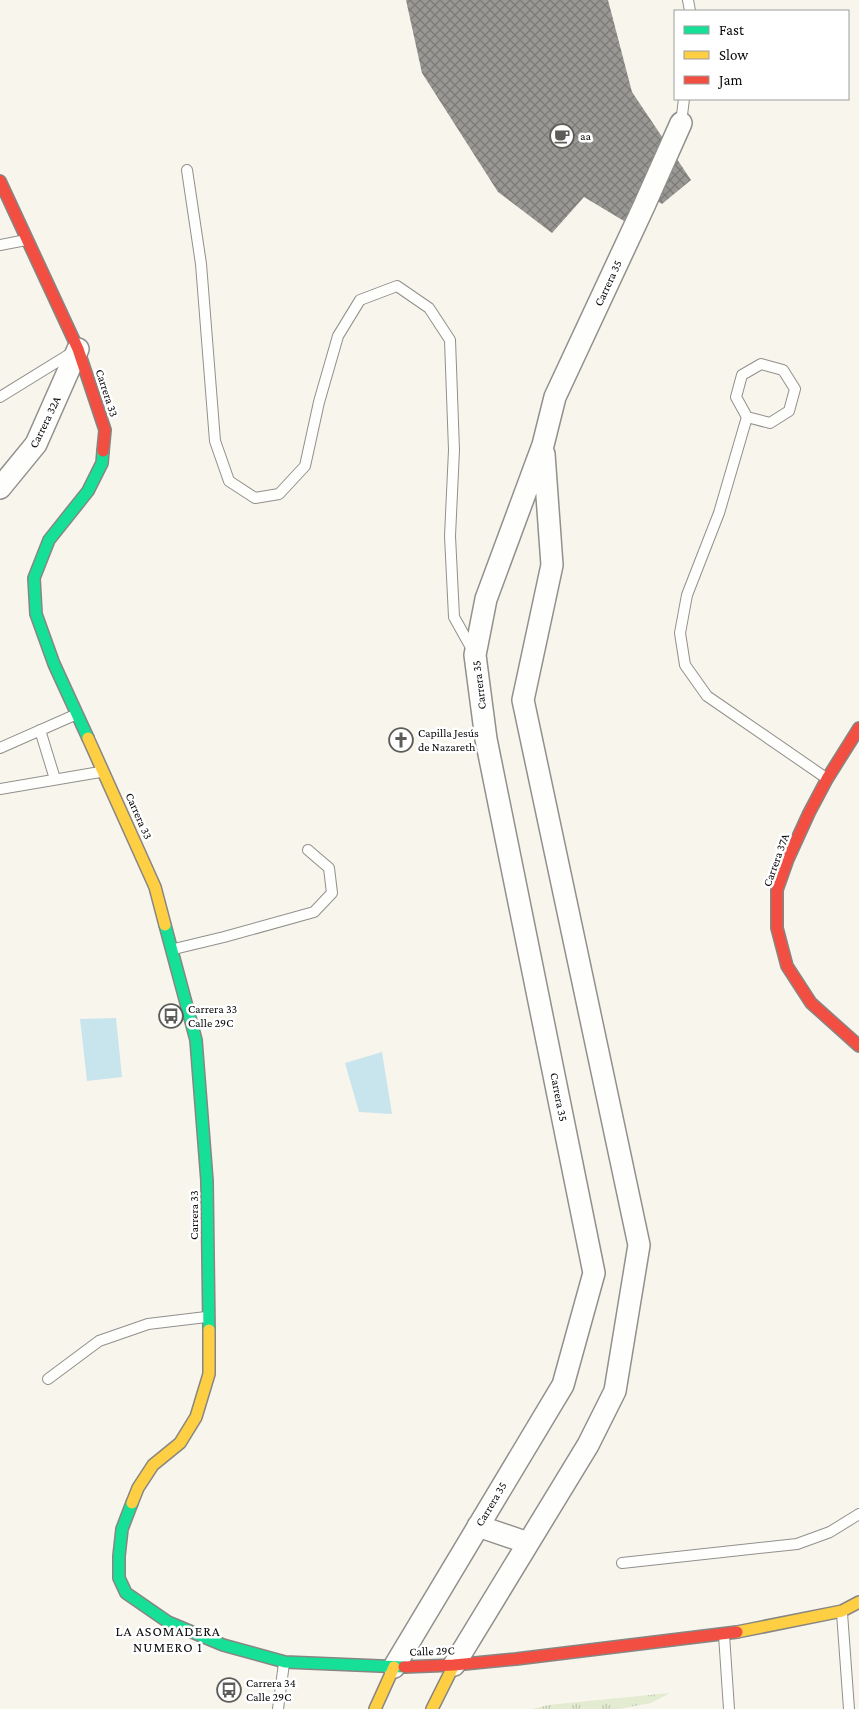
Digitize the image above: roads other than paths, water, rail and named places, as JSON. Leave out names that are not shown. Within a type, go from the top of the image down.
[{"type":"street","name":"Carrera 35","points":[[375,1709],[394,1667],[562,1385],[594,1272],[486,739],[475,655],[486,599],[543,445],[555,397],[681,123]]},
{"type":"street","name":"Carrera 33","points":[[0,181],[78,349],[105,430],[102,463],[88,491],[49,540],[34,578],[36,614],[54,664],[155,887],[196,1040],[207,1181],[209,1374],[196,1417],[180,1443],[153,1465],[138,1488]]},
{"type":"street","name":"Carrera 32A","points":[[0,488],[36,444],[78,349]]},
{"type":"street","name":"Carrera 35","points":[[432,1709],[454,1665],[588,1444],[615,1391],[639,1245],[523,700],[552,565],[543,445]]},
{"type":"street","name":"Carrera 37A","points":[[859,728],[827,779],[788,858],[777,890],[777,928],[787,966],[811,1003],[859,1046]]},
{"type":"street","name":"Calle 29C","points":[[138,1488],[122,1529],[119,1578],[126,1593],[146,1608],[177,1626],[223,1645],[285,1662],[394,1667],[516,1660],[724,1635],[842,1611],[859,1602]]},
{"type":"street","points":[[478,1526],[528,1543]]},
{"type":"lane","points":[[681,123],[684,100]]},
{"type":"lane","points":[[187,170],[201,264],[215,441],[229,481],[255,498],[279,494],[305,466],[319,402],[338,336],[360,300],[397,286],[429,308],[450,340],[454,450],[450,536],[454,617],[475,655]]},
{"type":"lane","points":[[0,245],[27,240]]},
{"type":"lane","points":[[0,397],[78,349]]},
{"type":"lane","points":[[747,417],[770,423],[789,411],[794,389],[783,370],[761,364],[742,375],[736,397],[747,417],[719,513],[687,595],[680,633],[685,665],[707,696],[827,779]]},
{"type":"lane","points":[[0,748],[78,714]]},
{"type":"lane","points":[[40,730],[55,779]]},
{"type":"lane","points":[[0,788],[104,771]]},
{"type":"lane","points":[[172,950],[314,912],[332,893],[328,868],[308,850]]},
{"type":"lane","points":[[48,1379],[99,1341],[148,1324],[208,1317]]},
{"type":"lane","points":[[622,1563],[797,1544],[830,1532],[859,1514]]},
{"type":"lane","points":[[842,1611],[850,1709]]},
{"type":"lane","points":[[724,1635],[730,1709]]},
{"type":"lane","points":[[278,1709],[285,1662]]},
{"type":"water","points":[[116,1018],[122,1077],[87,1081],[80,1019]]},
{"type":"water","points":[[382,1052],[392,1114],[359,1112],[345,1063]]},
{"type":"place","name":"aa","points":[[562,136]]},
{"type":"place","name":"Capilla Jesús de Nazareth","points":[[401,740]]},
{"type":"place","name":"Carrera 33 Calle 29C","points":[[171,1016]]},
{"type":"place","name":"Carrera 34 Calle 29C","points":[[229,1690]]},
{"type":"district","name":"LA ASOMADERA NUMERO 1","points":[[168,1639]]}]
